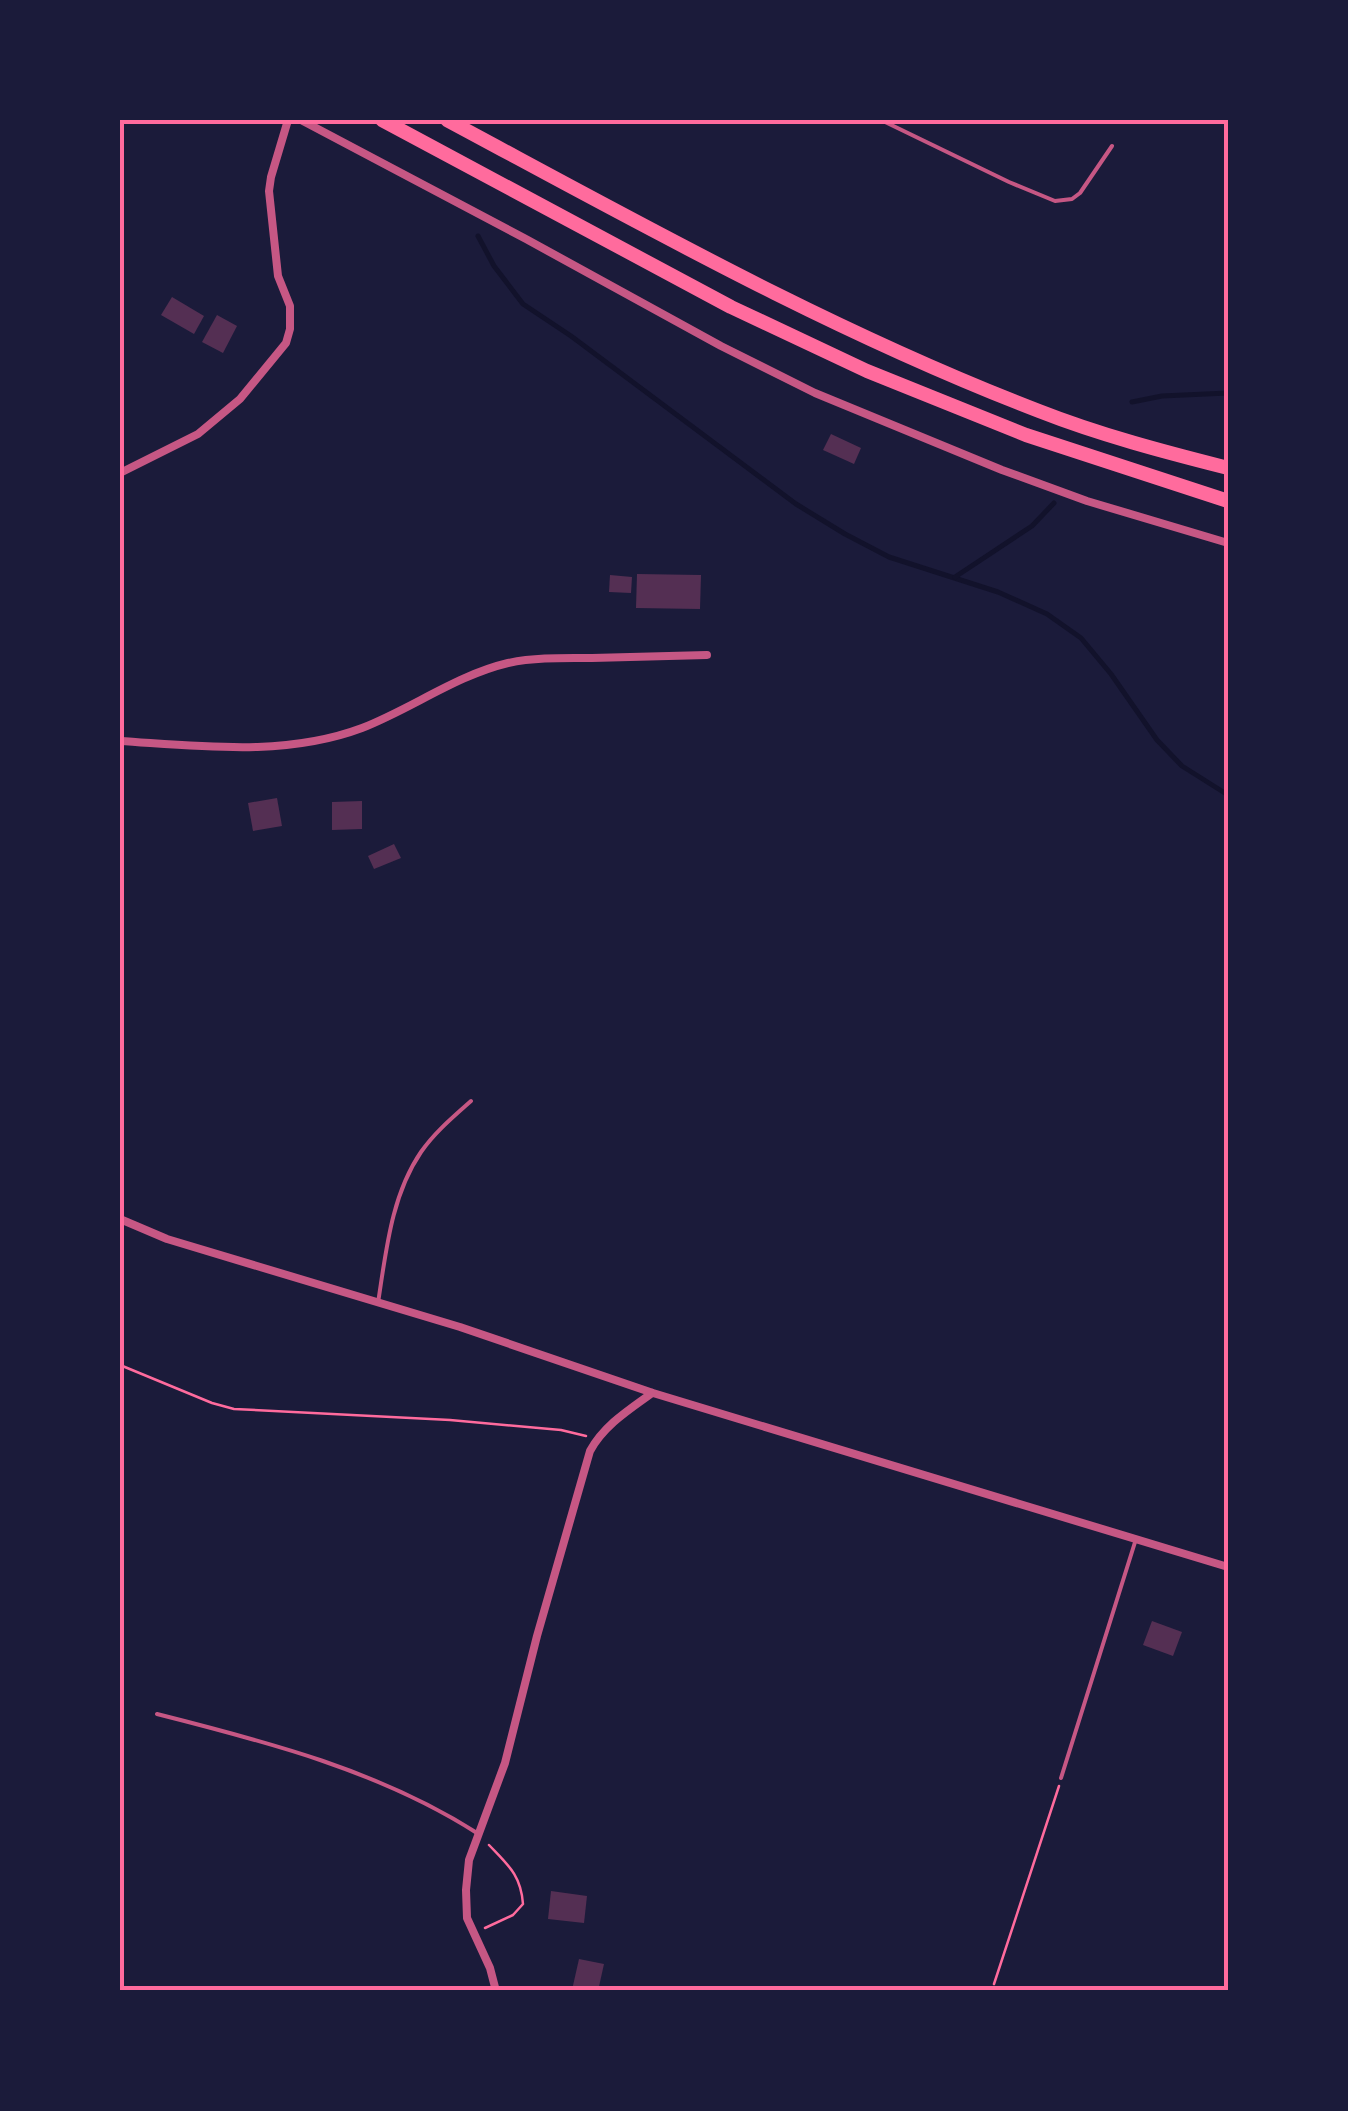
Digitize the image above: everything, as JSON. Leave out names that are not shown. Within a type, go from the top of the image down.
[{"type":"highway","points":[[382,120],[731,308],[866,371],[1026,435],[1228,502]]},
{"type":"highway","points":[[446,120],[725,270],[883,346],[1041,412],[1228,468]]},
{"type":"street","points":[[120,473],[198,434],[240,399],[286,343],[290,306],[278,276],[269,191],[288,120]]},
{"type":"street","points":[[301,120],[815,393],[1087,501],[1228,543]]},
{"type":"street","points":[[120,741],[256,747],[298,744],[365,727],[461,681],[513,662],[707,656]]},
{"type":"street","points":[[120,1219],[167,1239],[460,1327],[653,1392],[1228,1567]]},
{"type":"street","points":[[496,1991],[466,1911],[469,1860],[505,1763],[588,1458],[597,1438],[653,1392]]},
{"type":"lane","points":[[881,120],[1055,201],[1072,199],[1080,193],[1112,146]]},
{"type":"lane","points":[[378,1302],[388,1237],[402,1190],[420,1153],[443,1125],[471,1101]]},
{"type":"lane","points":[[1062,1778],[1136,1538]]},
{"type":"lane","points":[[157,1714],[274,1744],[344,1767],[452,1817],[477,1834]]},
{"type":"path","points":[[120,1365],[234,1409],[450,1420],[561,1430],[597,1438]]},
{"type":"path","points":[[994,1984],[1062,1778]]},
{"type":"path","points":[[474,1934],[513,1916],[523,1904],[513,1870],[477,1834]]},
{"type":"building","points":[[172,297],[204,316],[194,334],[161,315]]},
{"type":"building","points":[[217,315],[237,326],[223,353],[202,342]]},
{"type":"building","points":[[831,434],[861,448],[854,464],[823,450]]},
{"type":"building","points":[[637,574],[701,575],[700,609],[636,608]]},
{"type":"building","points":[[610,575],[632,577],[631,593],[609,592]]},
{"type":"building","points":[[277,798],[282,826],[253,831],[248,803]]},
{"type":"building","points":[[362,801],[362,829],[332,830],[332,802]]},
{"type":"building","points":[[394,844],[401,858],[374,869],[368,856]]},
{"type":"building","points":[[1152,1621],[1182,1632],[1173,1656],[1143,1645]]},
{"type":"building","points":[[551,1891],[587,1896],[584,1923],[548,1919]]},
{"type":"building","points":[[579,1959],[604,1964],[598,1991],[572,1990]]},
{"type":"waterway","points":[[478,236],[494,266],[523,304],[796,504],[889,557],[998,592],[1047,614],[1081,638],[1157,740],[1182,766],[1228,795]]},
{"type":"waterway","points":[[1132,402],[1162,396],[1228,393]]},
{"type":"waterway","points":[[955,577],[1032,526],[1054,503]]}]
